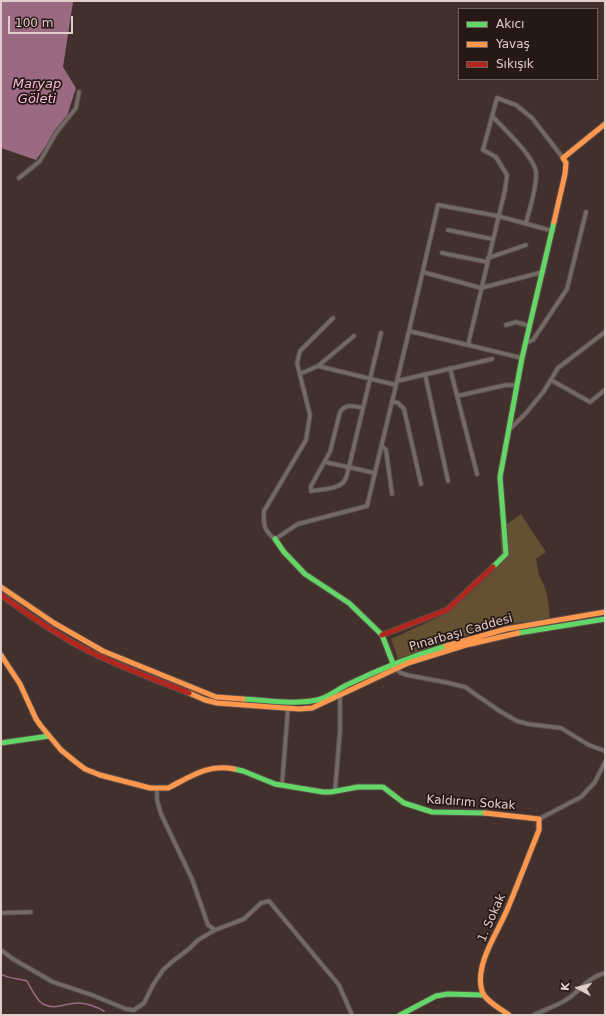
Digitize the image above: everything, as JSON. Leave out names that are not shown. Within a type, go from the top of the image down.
[{"type":"street","points":[[19,178],[40,161],[56,133],[76,108],[79,92]]},
{"type":"street","points":[[382,635],[447,610],[506,554],[500,477],[522,358],[543,272],[565,174],[566,163],[532,118],[516,105],[497,98],[483,150],[496,157],[507,175],[505,190],[492,239],[468,345]]},
{"type":"street","points":[[492,116],[526,152],[536,170],[534,192],[526,223]]},
{"type":"street","points":[[563,158],[605,124]]},
{"type":"street","points":[[275,539],[298,524],[367,506],[438,204],[498,216],[552,231]]},
{"type":"street","points":[[526,343],[532,340],[567,290],[586,212]]},
{"type":"street","points":[[448,230],[492,239]]},
{"type":"street","points":[[488,258],[526,245]]},
{"type":"street","points":[[442,253],[487,262]]},
{"type":"street","points":[[423,272],[481,288],[543,272]]},
{"type":"street","points":[[333,318],[300,351],[297,362],[310,415],[309,428],[306,440],[264,512],[263,521],[267,533],[275,539],[284,552],[305,574],[349,603],[382,635],[395,666],[401,673],[465,687],[517,721],[528,724],[561,728],[589,745],[605,751]]},
{"type":"street","points":[[506,325],[516,322],[530,326]]},
{"type":"street","points":[[409,331],[522,358]]},
{"type":"street","points":[[509,429],[526,413],[551,380],[558,368],[605,332]]},
{"type":"street","points":[[363,408],[349,406],[343,408],[340,412],[330,452],[311,486],[311,491],[332,488],[342,484],[345,480],[349,467],[381,333]]},
{"type":"street","points":[[300,374],[318,366],[354,336]]},
{"type":"street","points":[[318,366],[369,379],[397,383],[425,374],[492,358]]},
{"type":"street","points":[[450,368],[476,474]]},
{"type":"street","points":[[425,374],[448,481]]},
{"type":"street","points":[[551,380],[590,402],[605,390]]},
{"type":"street","points":[[457,396],[506,385],[517,385]]},
{"type":"street","points":[[392,401],[398,403],[404,409],[421,484]]},
{"type":"street","points":[[382,446],[386,450],[392,494]]},
{"type":"street","points":[[325,462],[375,473]]},
{"type":"street","points":[[1,587],[54,623],[103,651],[216,697],[308,702],[319,700],[338,690],[395,666],[486,639],[514,633],[605,619]]},
{"type":"street","points":[[1,595],[28,615],[98,656],[215,703],[288,708],[312,708],[340,696],[395,666]]},
{"type":"street","name":"Pınarbaşı Caddesi","points":[[395,666],[418,654],[506,629],[605,612]]},
{"type":"street","points":[[1,655],[19,682],[36,718],[49,736],[70,757],[88,770],[98,775],[158,790],[157,800],[161,814],[192,879],[208,925],[215,930]]},
{"type":"street","points":[[335,791],[340,731],[340,696],[338,690]]},
{"type":"street","points":[[282,785],[288,708]]},
{"type":"street","points":[[1,743],[49,736]]},
{"type":"street","points":[[539,819],[581,797],[595,782],[605,762]]},
{"type":"street","name":"Kaldırım Sokak","points":[[158,790],[168,788],[206,770],[217,767],[228,767],[243,771],[275,784],[323,792],[358,786],[383,787],[404,803],[432,812],[480,812],[539,819]]},
{"type":"street","name":"1. Sokak","points":[[484,995],[480,985],[480,979],[486,958],[540,826],[539,819]]},
{"type":"street","points":[[1,950],[13,959],[53,982],[92,995],[126,1009],[134,1010],[144,1003],[158,977],[168,964],[189,950],[198,940],[215,930],[244,919],[261,903],[269,902],[339,985],[352,1015]]},
{"type":"street","points":[[1,914],[31,912]]},
{"type":"street","points":[[534,1015],[566,1000],[586,982],[605,973]]},
{"type":"street","points":[[400,1015],[436,996],[448,994],[484,995],[509,1015]]},
{"type":"shaded area","points":[[521,514],[546,552],[536,559],[539,575],[545,588],[548,600],[550,619],[508,624],[448,641],[398,659],[391,639],[439,617],[455,607],[497,568],[502,556],[500,535],[503,527]]},
{"type":"water","name":"Maryap Göleti","points":[[1,1],[73,2],[63,67],[76,88],[67,116],[36,160],[1,148]]},
{"type":"waterway","points":[[1,974],[7,977],[27,981],[38,1000],[48,1006],[52,1007],[80,1003],[87,1004],[104,1011]]},
{"type":"traffic: fast","points":[[493,567],[506,554],[500,477],[522,358],[554,222]]},
{"type":"traffic: fast","points":[[275,539],[284,552],[305,574],[349,603],[382,635],[394,666]]},
{"type":"traffic: fast","points":[[518,633],[605,619]]},
{"type":"traffic: fast","points":[[243,699],[289,702],[317,700],[385,668],[446,646]]},
{"type":"traffic: fast","points":[[1,743],[49,736]]},
{"type":"traffic: fast","points":[[234,769],[243,771],[275,784],[323,792],[358,787],[383,787],[404,803],[432,812],[485,813]]},
{"type":"traffic: fast","points":[[400,1015],[436,996],[448,994],[483,995]]},
{"type":"traffic: slow","points":[[554,222],[565,174],[566,163],[563,158],[605,124]]},
{"type":"traffic: slow","points":[[1,587],[54,623],[103,651],[216,697],[243,699]]},
{"type":"traffic: slow","points":[[446,646],[506,629],[605,612]]},
{"type":"traffic: slow","points":[[189,693],[205,700],[217,703],[299,709],[312,708],[408,663],[466,645],[518,633]]},
{"type":"traffic: slow","points":[[1,655],[20,684],[36,719],[41,726],[61,750],[85,769],[100,775],[150,788],[168,788],[192,775],[216,768],[234,769]]},
{"type":"traffic: slow","points":[[485,813],[539,819],[539,830],[507,910],[488,949],[481,970],[480,981],[484,995],[509,1015]]},
{"type":"traffic: jam","points":[[382,635],[447,610],[493,567]]},
{"type":"traffic: jam","points":[[1,595],[48,628],[86,650],[189,693]]}]
